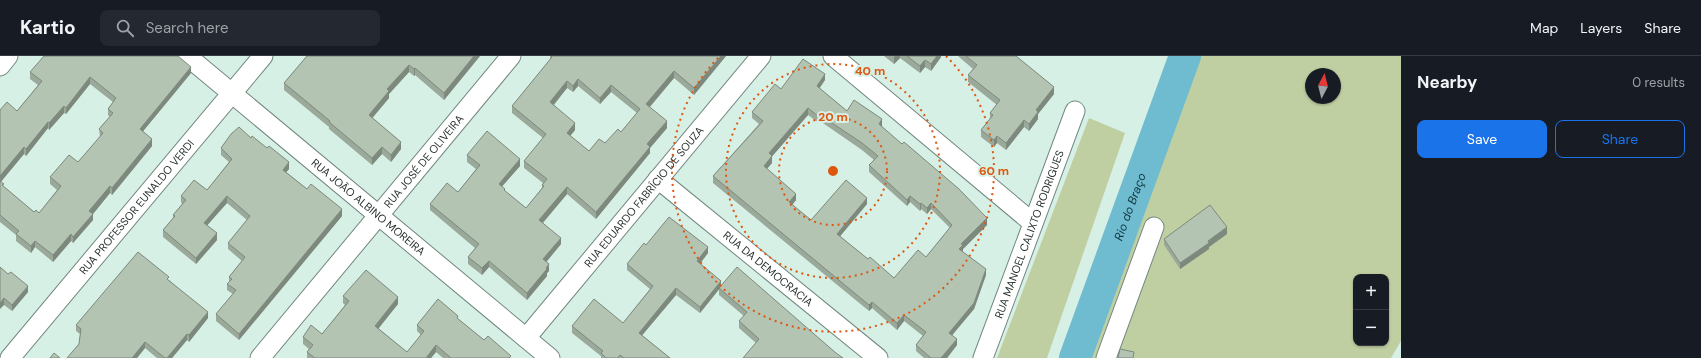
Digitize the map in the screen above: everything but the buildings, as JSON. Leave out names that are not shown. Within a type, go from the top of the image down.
[{"type":"street","points":[[0,66],[8,56]]},
{"type":"street","name":"RUA JOÃO ALBINO MOREIRA","points":[[187,56],[550,358]]},
{"type":"street","name":"RUA PROFESSOR EUNALDO VERDI","points":[[10,358],[263,56]]},
{"type":"street","name":"RUA JOSÉ DE OLIVEIRA","points":[[260,358],[511,56]]},
{"type":"street","name":"RUA EDUARDO FABRÍCIO DE SOUZA","points":[[526,338],[761,56]]},
{"type":"street","points":[[833,56],[1033,223]]},
{"type":"street","name":"RUA MANOEL CALIXTO RODRIGUES","points":[[983,358],[1075,111]]},
{"type":"street","name":"RUA DA DEMOCRACIA","points":[[658,179],[878,358]]},
{"type":"street","points":[[1106,358],[1154,227]]},
{"type":"green space","points":[[1176,56],[1401,56],[1401,341],[1391,358],[1064,358],[1131,173]]},
{"type":"green space","points":[[1089,118],[1125,133],[1047,358],[997,358]]},
{"type":"waterway","name":"Rio do Braço","points":[[1075,358],[1185,56]]}]
